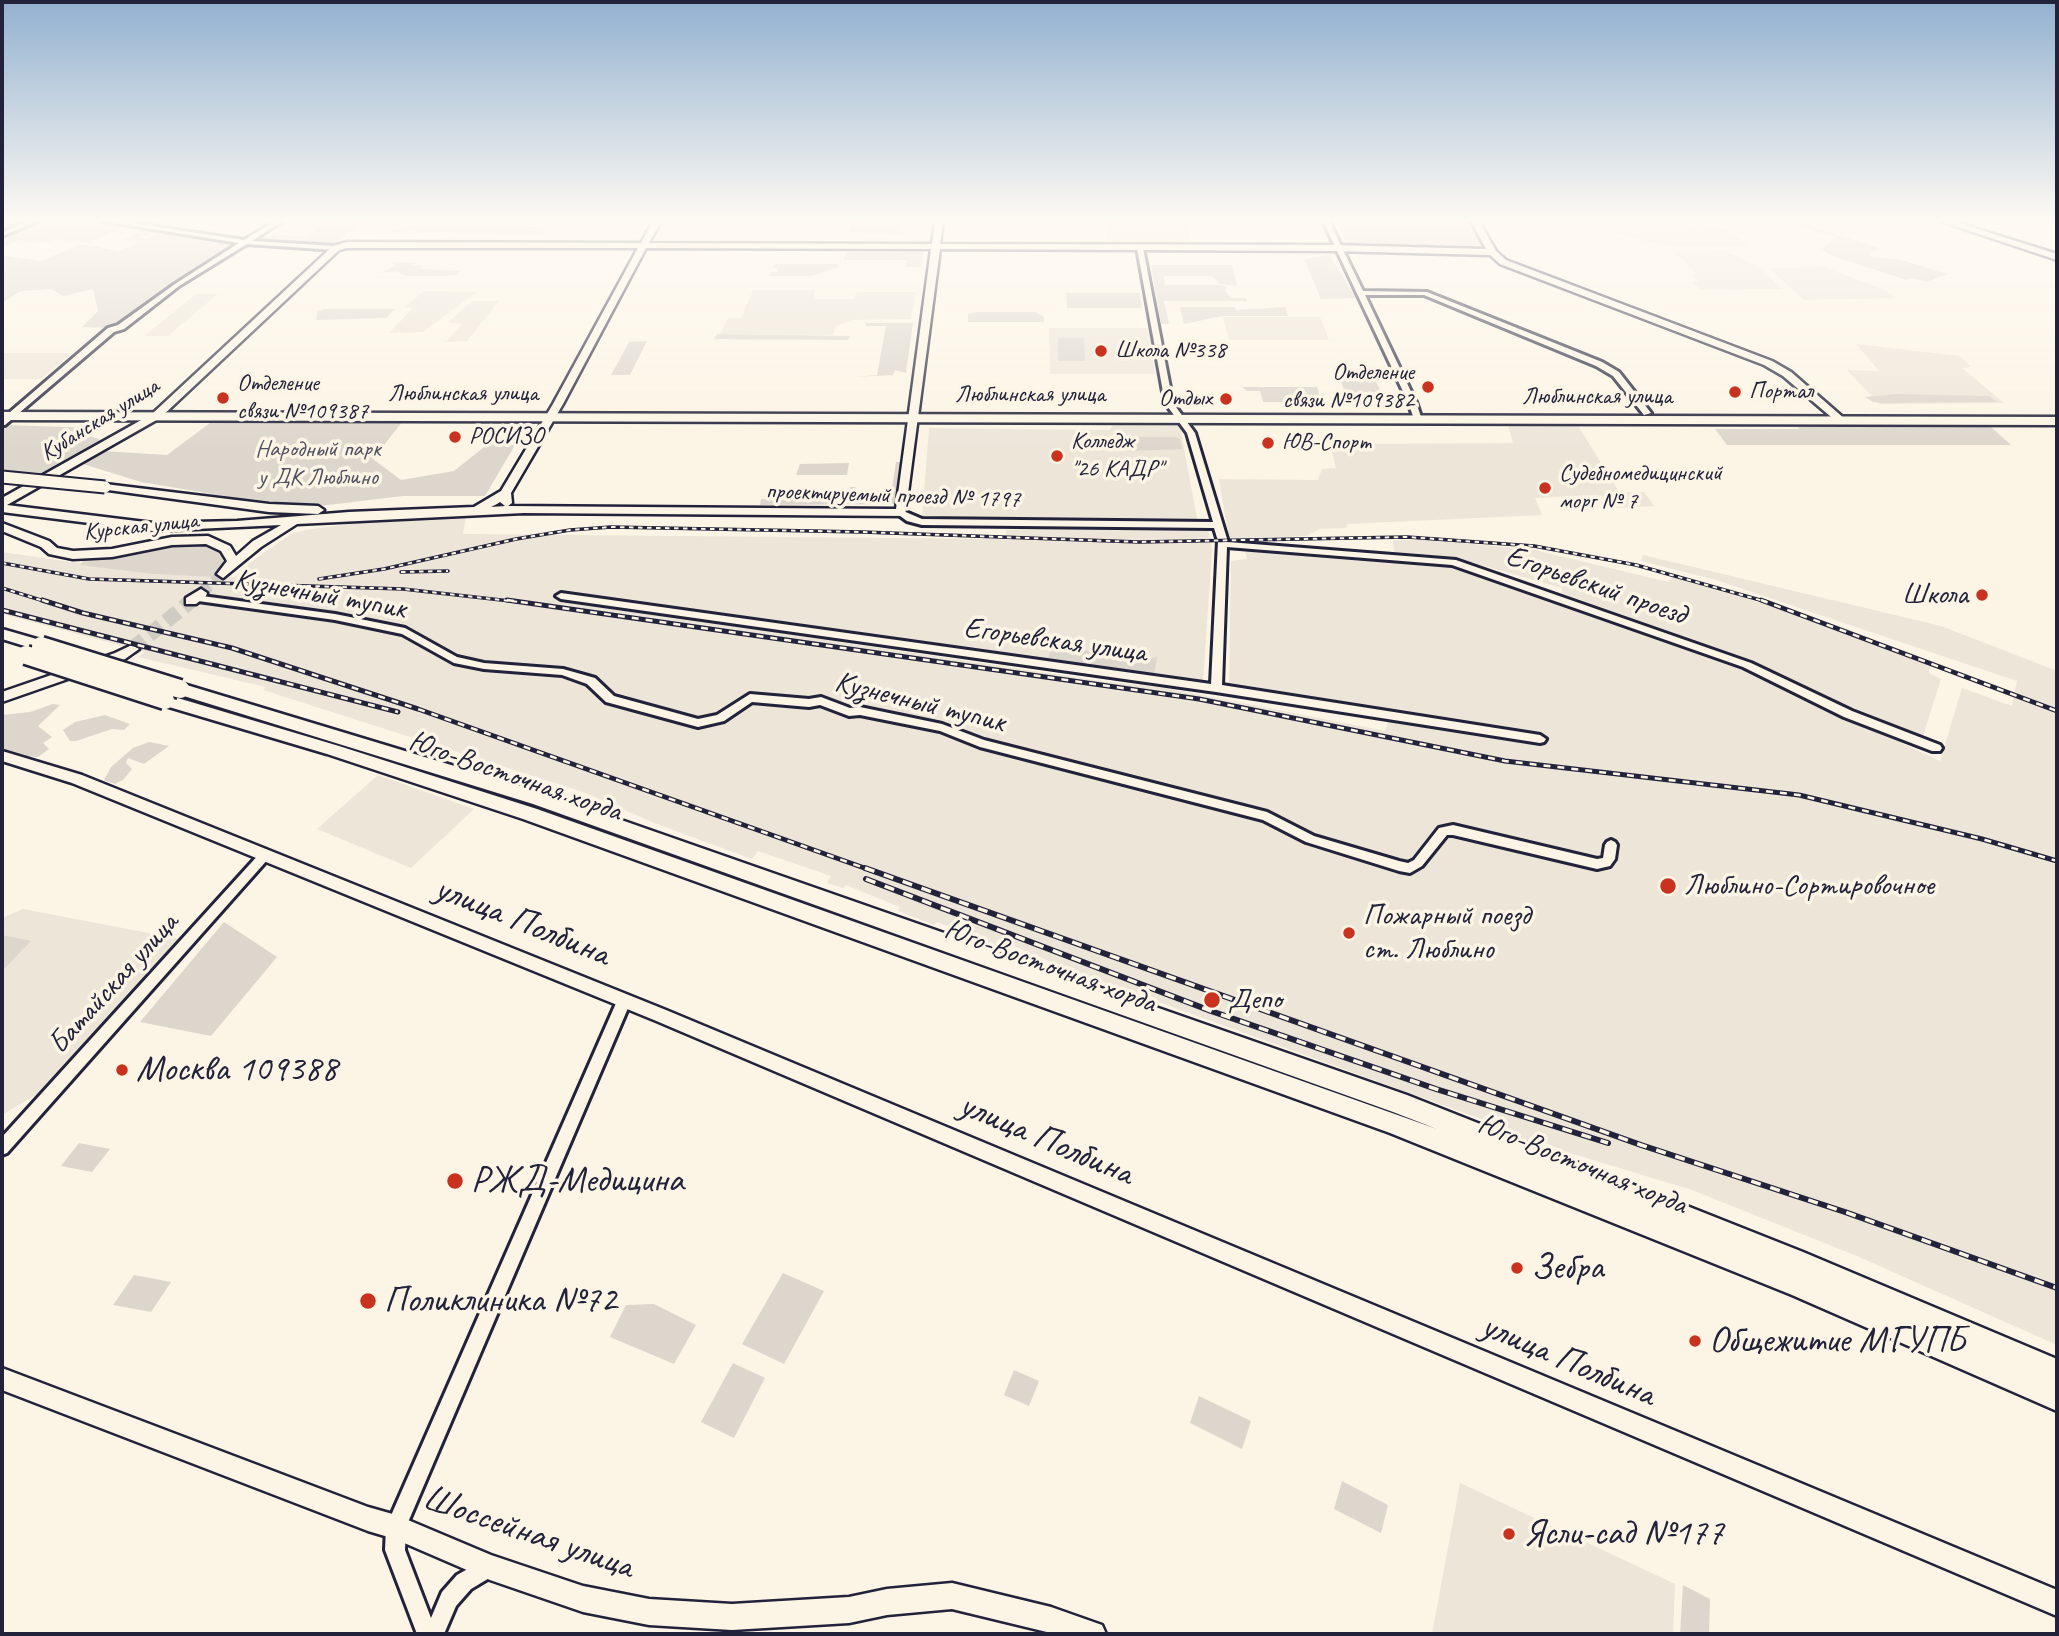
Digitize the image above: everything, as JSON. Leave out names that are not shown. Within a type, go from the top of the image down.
[{"type":"main road","name":"Кубанская улица","points":[[2,506],[160,413],[283,297]]},
{"type":"main road","points":[[2,477],[269,508],[340,511],[488,505],[505,493],[552,414],[615,297]]},
{"type":"main road","points":[[901,513],[929,297]]},
{"type":"main road","points":[[1596,297],[1768,363],[1787,374],[1838,417]]},
{"type":"main road","name":"Люблинская улица","points":[[6,416],[160,413],[1838,417],[2057,414]]},
{"type":"main road","name":"Люблинская улица","points":[[1417,416],[1647,413],[2057,421]]},
{"type":"main road","points":[[505,493],[506,503],[524,509]]},
{"type":"main road","points":[[2,506],[63,517],[153,527],[213,527],[310,520]]},
{"type":"main road","name":"проектируемый проезд № 1797","points":[[310,520],[524,509],[901,513]]},
{"type":"main road","points":[[226,549],[240,550],[257,544],[282,527],[310,520]]},
{"type":"main road","name":"Курская улица","points":[[2,527],[45,544],[53,551],[73,555],[111,553],[191,539],[208,540],[226,549],[233,561],[227,570],[257,544]]},
{"type":"main road","name":"Юго-Восточная хорда","points":[[2,634],[33,651],[172,694],[540,799],[1399,1103],[1803,1265],[2057,1373]]},
{"type":"main road","name":"Юго-Восточная хорда","points":[[2,648],[33,651]]},
{"type":"main road","points":[[2,697],[126,653]]},
{"type":"main road","name":"Юго-Восточная хорда","points":[[172,694],[530,814],[1395,1124],[1798,1284],[2057,1397]]},
{"type":"main road","name":"улица Полбина","points":[[2,756],[77,779],[624,1001],[2057,1603]]},
{"type":"main road","name":"Шоссейная улица","points":[[2,1379],[368,1519],[396,1527],[490,1567],[583,1599],[649,1612],[732,1617],[849,1609],[887,1602],[952,1596],[1051,1620],[1093,1634]]},
{"type":"street","points":[[6,416],[111,330],[121,327],[161,297]]},
{"type":"street","points":[[1149,297],[1169,403],[1192,436],[1223,544],[1216,688]]},
{"type":"street","points":[[1363,297],[1417,416]]},
{"type":"street","points":[[1436,297],[1599,364],[1616,374],[1647,413]]},
{"type":"street","name":"проектируемый проезд № 1797","points":[[901,513],[922,522],[1217,525]]},
{"type":"street","name":"Егорьевский проезд","points":[[1223,544],[1452,562],[1747,665],[1849,714],[1936,748]]},
{"type":"street","name":"Егорьевская улица","points":[[561,596],[1216,688],[1540,739]]},
{"type":"street","name":"Кузнечный тупик","points":[[196,597],[335,617],[405,631],[454,660],[484,666],[562,672],[591,681],[610,699],[698,723],[720,718],[751,698],[821,701],[849,712],[860,711],[942,728],[980,743],[1267,816],[1310,839],[1399,866],[1410,867],[1418,863],[1444,831],[1453,830],[1597,864],[1606,863],[1609,859],[1611,845]]},
{"type":"street","name":"Батайская улица","points":[[2,1148],[265,855]]},
{"type":"street","points":[[427,1634],[395,1550],[396,1527],[624,1001]]},
{"type":"street","points":[[433,1634],[449,1599],[464,1582],[490,1567]]},
{"type":"shaded area","points":[[192,297],[214,297],[168,336],[144,336]]},
{"type":"shaded area","points":[[416,297],[470,297],[423,332],[389,333],[413,308],[405,307]]},
{"type":"shaded area","points":[[750,297],[915,297],[911,319],[853,320],[836,326],[833,335],[720,334],[728,318],[741,318]]},
{"type":"shaded area","points":[[1801,297],[1896,298],[1804,300]]},
{"type":"shaded area","points":[[473,301],[499,301],[467,341],[446,342],[462,324],[448,322]]},
{"type":"shaded area","points":[[1223,317],[1320,317],[1329,340],[1229,340]]},
{"type":"shaded area","name":"Школа №338","points":[[1049,328],[1148,328],[1155,374],[1050,374]]},
{"type":"shaded area","points":[[1856,344],[1960,356],[1971,367],[1962,368],[2004,403],[1879,404],[1847,370],[1879,371]]},
{"type":"shaded area","points":[[2,353],[72,353],[41,379],[2,379]]},
{"type":"shaded area","points":[[1577,424],[1619,492],[1644,492],[1654,506],[1614,508],[1606,497],[1597,495],[1535,498],[1542,515],[1347,524],[1346,528],[1320,529],[1306,536],[1229,539],[1219,479],[1318,480],[1322,469],[1336,468],[1330,444],[1513,443],[1508,425]]},
{"type":"shaded area","points":[[1113,425],[1180,426],[1197,519],[1028,522],[922,518],[929,428],[1110,430]]},
{"type":"shaded area","points":[[466,516],[463,534],[1006,539],[1006,530],[1122,526],[1208,529],[1212,549],[1203,682],[656,605],[558,593],[553,599],[1101,681],[1166,688],[1385,731],[1391,713],[1229,686],[1231,561],[1247,559],[1245,551],[1272,551],[1458,567],[1745,670],[1940,761],[1962,688],[2012,706],[2017,681],[1716,580],[1641,561],[1643,555],[1941,626],[2057,671],[2057,1345],[1857,1256],[1692,1190],[1563,1151],[1540,1140],[1539,1144],[1487,1124],[1487,1121],[1065,968],[998,939],[995,945],[937,922],[934,925],[898,911],[900,907],[846,885],[843,888],[827,883],[831,876],[758,851],[752,859],[657,824],[583,792],[263,690],[266,687],[138,657],[145,652],[2,614],[2,552],[153,574],[235,577],[251,562],[291,534],[305,530],[396,518]]},
{"type":"shaded area","points":[[1393,540],[1432,540],[1535,550],[1668,582],[1674,575],[1817,621],[1930,665],[1929,673],[1941,679],[1922,739],[1802,688],[1747,660],[1562,593],[1562,588],[1453,557],[1394,552]]},
{"type":"shaded area","points":[[378,775],[474,809],[411,868],[317,829]]},
{"type":"shaded area","points":[[23,909],[180,939],[37,1094],[2,1115],[2,918]]},
{"type":"shaded area","name":"Ясли-сад №177","points":[[1460,1483],[1675,1584],[1673,1634],[1432,1634]]},
{"type":"green space","points":[[95,297],[155,297],[114,328],[82,327],[98,311]]},
{"type":"green space","points":[[1066,297],[1141,297],[1142,308],[1067,308]]},
{"type":"green space","points":[[1156,297],[1231,297],[1246,298],[1247,301],[1164,301],[1169,324],[1161,324]]},
{"type":"green space","points":[[1320,297],[1356,298],[1321,299]]},
{"type":"green space","points":[[1180,307],[1235,307],[1236,310],[1285,307],[1288,316],[1222,316],[1184,324]]},
{"type":"green space","points":[[324,309],[395,309],[386,318],[316,320],[317,312]]},
{"type":"green space","points":[[1035,312],[1044,317],[1044,322],[968,322],[968,314]]},
{"type":"green space","points":[[866,323],[913,323],[906,373],[895,370],[893,375],[855,377],[877,375],[886,326],[866,326]]},
{"type":"green space","points":[[717,334],[850,336],[848,340],[714,339]]},
{"type":"green space","points":[[1058,338],[1084,338],[1085,361],[1058,361]]},
{"type":"green space","points":[[647,341],[630,375],[611,375],[629,342]]},
{"type":"green space","points":[[1339,377],[1374,377],[1381,392],[1345,392]]},
{"type":"green space","points":[[1242,387],[1317,387],[1322,402],[1263,402],[1260,391],[1247,391]]},
{"type":"green space","points":[[1897,394],[1989,396],[1997,402],[1885,403],[1873,402],[1865,397]]},
{"type":"green space","name":"Народный парк у ДК Люблино","points":[[214,420],[403,421],[373,459],[401,480],[454,471],[488,444],[515,445],[485,496],[403,496],[319,506],[236,498],[141,482],[83,464],[103,451],[167,455]]},
{"type":"green space","points":[[6,425],[94,428],[84,434],[101,440],[41,473],[2,471],[2,429]]},
{"type":"green space","points":[[1798,427],[1991,427],[2011,445],[1727,445],[1715,429],[1799,429]]},
{"type":"green space","points":[[1175,437],[1180,439],[1182,449],[1129,451],[1125,449],[1123,439]]},
{"type":"green space","points":[[896,462],[901,462],[896,504],[760,505],[761,499],[847,500],[850,487],[855,487],[859,492],[852,497],[852,502],[890,502]]},
{"type":"green space","points":[[849,463],[847,475],[796,475],[800,464]]},
{"type":"green space","points":[[187,543],[216,547],[221,553],[224,565],[215,577],[153,574],[80,565],[84,560]]},
{"type":"green space","points":[[1052,646],[1148,659],[1157,657],[1154,676],[1047,662]]},
{"type":"green space","points":[[53,704],[60,705],[38,726],[52,737],[43,743],[49,749],[38,757],[19,756],[2,748],[2,715],[30,712]]},
{"type":"green space","points":[[105,715],[130,724],[124,730],[112,729],[76,741],[70,741],[63,730],[75,722]]},
{"type":"green space","points":[[149,742],[169,746],[144,764],[128,758],[126,763],[132,769],[123,780],[115,784],[104,780],[111,767],[133,748]]},
{"type":"green space","points":[[224,922],[277,957],[211,1036],[140,1022]]},
{"type":"green space","points":[[2,935],[31,941],[2,971]]},
{"type":"green space","points":[[79,1143],[110,1149],[92,1172],[61,1166]]},
{"type":"green space","points":[[783,1273],[824,1291],[784,1364],[742,1344]]},
{"type":"green space","points":[[134,1275],[171,1282],[151,1312],[113,1305]]},
{"type":"green space","points":[[654,1304],[696,1325],[674,1364],[610,1337],[626,1305]]},
{"type":"green space","points":[[733,1363],[765,1378],[734,1438],[701,1422]]},
{"type":"green space","points":[[1014,1370],[1039,1381],[1029,1406],[1004,1395]]},
{"type":"green space","points":[[1199,1396],[1251,1421],[1242,1449],[1190,1423]]},
{"type":"green space","points":[[1342,1481],[1388,1505],[1381,1533],[1334,1509]]},
{"type":"green space","points":[[1683,1585],[1710,1599],[1709,1634],[1680,1634]]},
{"type":"tunnel","points":[[201,593],[223,574]]},
{"type":"tunnel","points":[[132,649],[191,601]]},
{"type":"railway","points":[[319,579],[384,569],[516,539],[570,530],[611,527],[862,532],[1139,542],[1407,537],[1534,546],[1636,565],[1764,601]]},
{"type":"railway","points":[[2,563],[89,579],[403,589],[519,602]]},
{"type":"railway","points":[[401,572],[448,571]]},
{"type":"railway","points":[[2,588],[47,602]]},
{"type":"railway","points":[[42,600],[83,613],[232,648],[418,709],[870,870]]},
{"type":"railway","points":[[507,600],[1199,699],[1505,761],[1799,795],[1982,839],[2057,861]]},
{"type":"railway","points":[[1764,601],[2057,711]]},
{"type":"railway","points":[[2,610],[398,712]]},
{"type":"railway","points":[[865,868],[1641,1145],[1845,1212],[2057,1288]]},
{"type":"railway","points":[[866,879],[1211,1011],[1436,1089],[1608,1143]]},
{"type":"place","name":"Школа №338","points":[[1101,351]]},
{"type":"place","name":"Отделение связи №109382","points":[[1428,387]]},
{"type":"place","name":"Портал","points":[[1735,392]]},
{"type":"place","name":"Отделение связи №109387","points":[[223,398]]},
{"type":"place","name":"Отдых","points":[[1226,399]]},
{"type":"place","name":"РОСИЗО","points":[[455,437]]},
{"type":"place","name":"ЮВ-Спорт","points":[[1268,443]]},
{"type":"place","name":"Колледж \"26 КАДР\"","points":[[1057,456]]},
{"type":"place","name":"Судебномедицинский морг № 7","points":[[1545,488]]},
{"type":"place","name":"Школа","points":[[1982,595]]},
{"type":"place","name":"Люблино-Сортировочное","points":[[1668,886]]},
{"type":"place","name":"Пожарный поезд ст. Люблино","points":[[1349,933]]},
{"type":"place","name":"Депо","points":[[1212,1000]]},
{"type":"place","name":"Москва 109388","points":[[122,1070]]},
{"type":"place","name":"РЖД-Медицина","points":[[455,1181]]},
{"type":"place","name":"Зебра","points":[[1517,1268]]},
{"type":"place","name":"Поликлиника №72","points":[[368,1301]]},
{"type":"place","name":"Общежитие МГУПБ","points":[[1695,1341]]},
{"type":"place","name":"Ясли-сад №177","points":[[1509,1534]]}]
